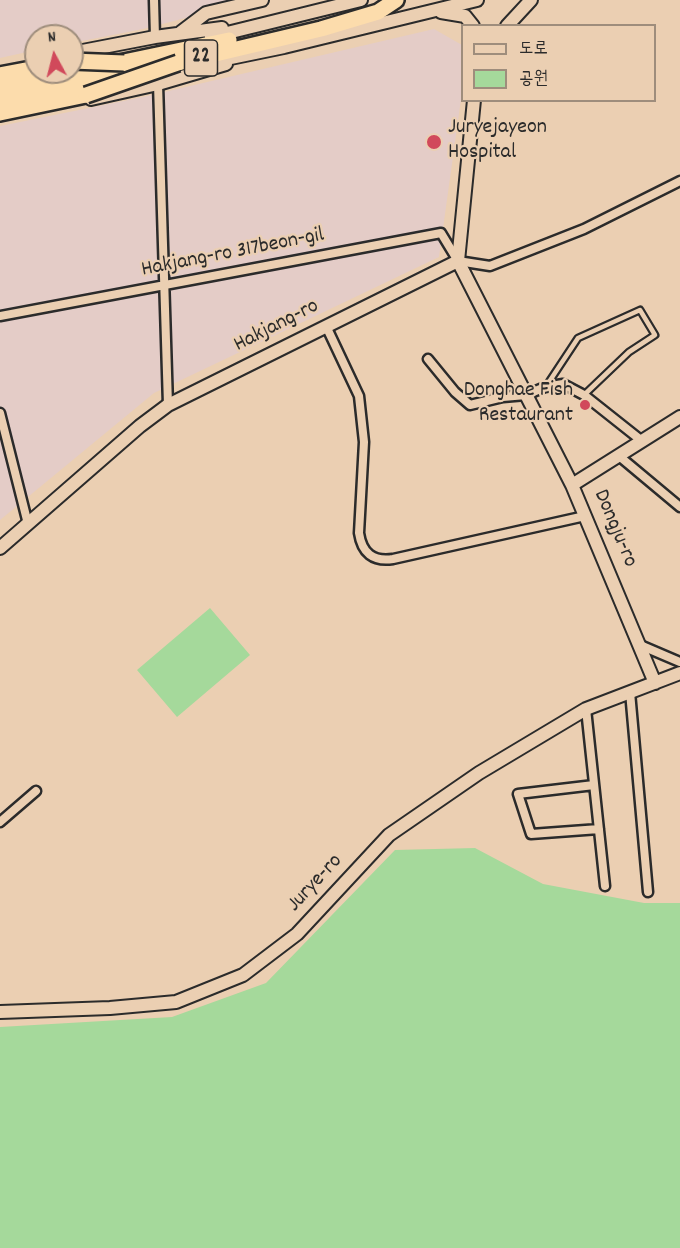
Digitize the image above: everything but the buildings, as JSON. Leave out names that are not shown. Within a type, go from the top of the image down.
[{"type":"highway","name":"22","points":[[0,88],[311,22],[347,12],[376,0]]},
{"type":"highway","name":"22","points":[[0,99],[178,63],[321,29],[378,12],[396,0]]},
{"type":"highway","points":[[84,61],[124,63]]},
{"type":"highway","points":[[0,113],[86,95],[178,63]]},
{"type":"highway","points":[[0,75],[24,70]]},
{"type":"main road","points":[[178,34],[206,13],[262,0]]},
{"type":"main road","points":[[84,65],[361,0]]},
{"type":"main road","points":[[0,105],[284,47],[473,0],[474,24]]},
{"type":"main road","points":[[509,24],[531,0]]},
{"type":"main road","points":[[431,11],[465,15],[472,24]]},
{"type":"main road","points":[[84,51],[155,37],[272,22]]},
{"type":"main road","points":[[0,119],[158,84],[284,47]]},
{"type":"main road","points":[[0,68],[24,63]]},
{"type":"main road","points":[[0,81],[24,76]]},
{"type":"main road","points":[[458,261],[474,102]]},
{"type":"main road","name":"Hakjang-ro","points":[[0,548],[140,426],[168,405],[458,261]]},
{"type":"main road","name":"Dongju-ro","points":[[458,261],[572,485],[655,683]]},
{"type":"main road","points":[[572,485],[680,417]]},
{"type":"main road","name":"Jurye-ro","points":[[0,1012],[110,1008],[176,1002],[243,975],[297,934],[389,835],[479,773],[586,709],[680,674]]},
{"type":"street","points":[[154,0],[155,37]]},
{"type":"street","points":[[158,84],[168,405]]},
{"type":"street","points":[[458,261],[490,266],[584,229],[680,181]]},
{"type":"street","name":"Hakjang-ro 317beon-gil","points":[[0,316],[441,233],[458,261]]},
{"type":"street","points":[[326,326],[359,396],[364,442],[359,533],[361,544],[370,556],[377,560],[393,559],[585,516]]},
{"type":"street","points":[[428,359],[455,392],[470,405],[502,397],[526,395],[545,387],[563,384],[584,395],[642,441]]},
{"type":"street","points":[[0,413],[28,524]]},
{"type":"street","points":[[619,456],[680,507]]},
{"type":"street","points":[[640,645],[680,662]]},
{"type":"street","points":[[630,692],[648,892]]},
{"type":"street","points":[[586,709],[605,886]]},
{"type":"street","points":[[594,785],[518,794],[531,834],[599,829]]},
{"type":"street","points":[[0,822],[36,791]]},
{"type":"lane","points":[[545,387],[578,338],[640,310],[655,335],[629,352],[584,395]]},
{"type":"shaded area","points":[[0,0],[255,0],[143,29],[84,41],[84,24],[24,24],[24,53],[0,58]]},
{"type":"shaded area","points":[[434,29],[461,44],[461,99],[439,257],[154,393],[0,520],[0,126],[143,97]]},
{"type":"green space","points":[[210,608],[250,655],[177,717],[137,670]]},
{"type":"green space","points":[[475,848],[543,884],[644,903],[680,903],[680,1248],[0,1248],[0,1027],[172,1017],[266,983],[395,850]]},
{"type":"place","name":"Juryejayeon Hospital","points":[[434,142]]},
{"type":"place","name":"Donghae Fish Restaurant","points":[[585,405]]}]
